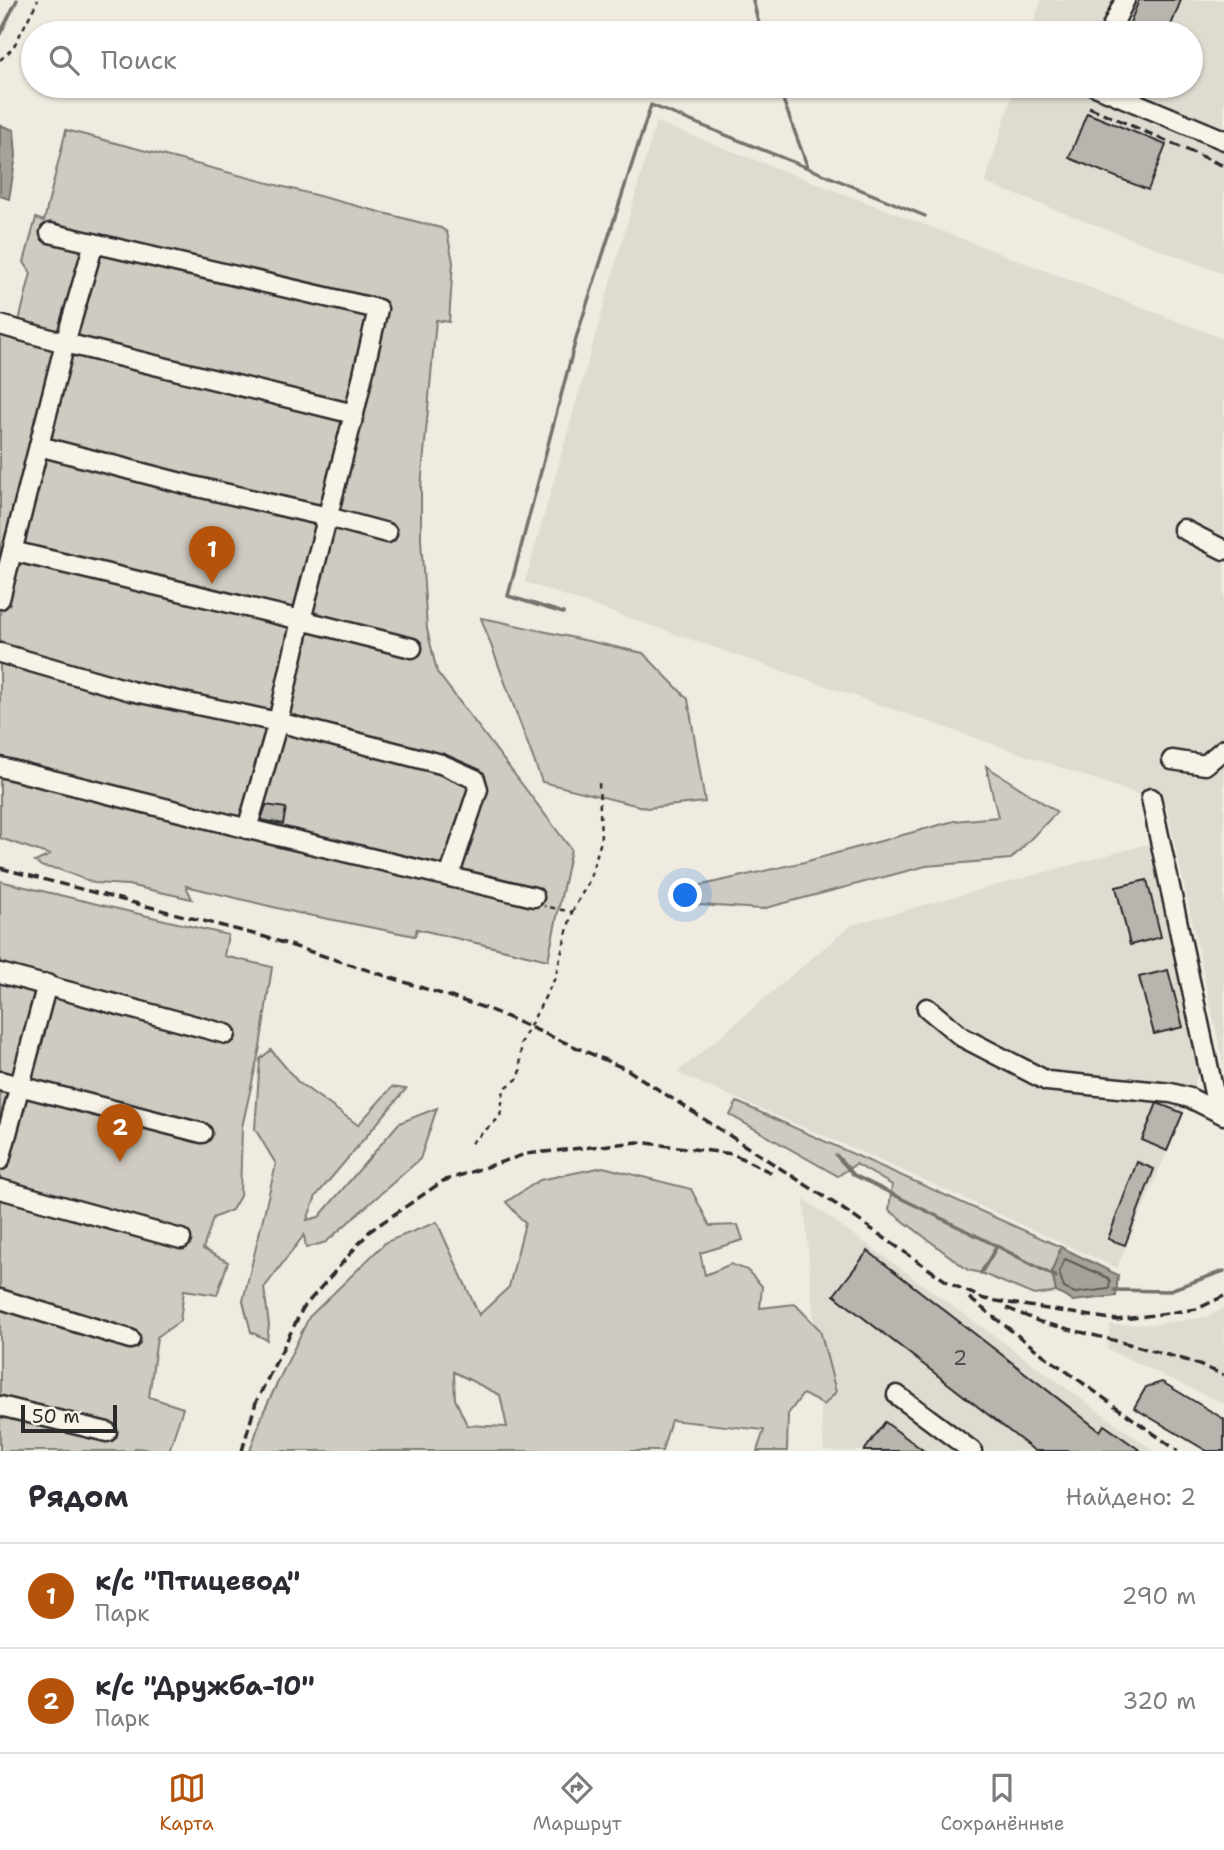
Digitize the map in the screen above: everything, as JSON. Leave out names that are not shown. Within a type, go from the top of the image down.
[{"type":"lane","points":[[1115,21],[1125,0]]},
{"type":"lane","points":[[1124,98],[1224,140]]},
{"type":"lane","points":[[50,233],[378,309],[278,722],[247,829]]},
{"type":"lane","points":[[0,599],[65,343],[94,243]]},
{"type":"lane","points":[[0,325],[354,414]]},
{"type":"lane","points":[[39,446],[387,533]]},
{"type":"lane","points":[[1183,529],[1224,550]]},
{"type":"lane","points":[[12,551],[412,648]]},
{"type":"lane","points":[[0,653],[131,691],[278,722],[441,764],[475,779],[478,789],[449,877]]},
{"type":"lane","points":[[1172,760],[1205,765],[1224,748]]},
{"type":"lane","points":[[0,767],[534,897]]},
{"type":"lane","points":[[1151,798],[1221,1113]]},
{"type":"lane","points":[[0,973],[226,1034]]},
{"type":"lane","points":[[0,1160],[47,984]]},
{"type":"lane","points":[[927,1008],[962,1037],[1047,1081],[1171,1093],[1221,1113]]},
{"type":"lane","points":[[0,1081],[202,1133]]},
{"type":"lane","points":[[0,1189],[181,1239]]},
{"type":"lane","points":[[0,1299],[130,1339]]},
{"type":"lane","points":[[897,1395],[972,1451]]},
{"type":"lane","points":[[0,1406],[107,1432]]},
{"type":"path","points":[[27,21],[38,0]]},
{"type":"path","points":[[0,60],[12,48],[21,31]]},
{"type":"path","points":[[471,1143],[500,1118],[504,1089],[520,1077],[521,1043],[555,978],[572,912],[589,881],[601,841],[599,781]]},
{"type":"path","points":[[534,897],[545,907],[572,912]]},
{"type":"shaded area","points":[[1041,0],[1224,0],[1224,274],[985,183],[1011,98],[1203,98],[1203,21],[1035,21]]},
{"type":"shaded area","points":[[656,122],[1224,339],[1224,1067],[1166,804],[525,582]]},
{"type":"shaded area","points":[[66,130],[441,228],[447,232],[453,262],[449,322],[436,320],[421,487],[421,540],[427,629],[437,672],[571,849],[548,960],[417,929],[415,936],[298,913],[186,886],[192,899],[128,885],[94,883],[58,869],[43,867],[35,862],[50,855],[0,838],[0,334],[15,337],[31,273],[24,262],[36,218],[44,221]]},
{"type":"shaded area","points":[[481,618],[643,653],[688,699],[705,802],[647,808],[542,782]]},
{"type":"shaded area","points":[[986,766],[1057,812],[1011,859],[926,866],[762,909],[684,904],[698,886],[804,862],[954,821],[998,817]]},
{"type":"shaded area","points":[[1148,844],[1200,1067],[1190,1098],[1117,1268],[873,1157],[677,1073],[851,925]]},
{"type":"shaded area","points":[[0,881],[228,935],[224,956],[272,967],[260,1047],[242,1127],[240,1196],[232,1210],[213,1218],[203,1249],[228,1262],[217,1295],[184,1290],[180,1321],[157,1337],[149,1397],[183,1408],[169,1451],[135,1448],[134,1451],[0,1451]]},
{"type":"shaded area","points":[[271,1050],[298,1082],[358,1125],[392,1087],[406,1089],[316,1196],[307,1220],[319,1217],[399,1123],[437,1108],[420,1159],[326,1242],[306,1248],[304,1235],[264,1288],[269,1325],[267,1340],[251,1332],[243,1301],[276,1164],[255,1129],[260,1059]]},
{"type":"shaded area","points":[[737,1102],[1061,1247],[1052,1271],[1056,1292],[1034,1295],[968,1270],[889,1210],[892,1185],[856,1164],[838,1176],[730,1115]]},
{"type":"shaded area","points":[[603,1167],[691,1189],[710,1226],[738,1225],[743,1240],[700,1253],[705,1275],[731,1264],[747,1270],[762,1286],[760,1308],[795,1304],[820,1330],[836,1392],[824,1405],[803,1394],[788,1414],[787,1451],[757,1451],[764,1430],[671,1420],[662,1451],[250,1451],[263,1413],[309,1317],[386,1242],[437,1222],[479,1315],[509,1287],[525,1223],[506,1202],[540,1180]],"holes":[[[454,1372],[500,1395],[507,1427],[467,1425],[455,1399]]]},
{"type":"shaded area","points":[[804,1199],[1154,1451],[824,1451]]},
{"type":"shaded area","points":[[1224,1308],[1224,1404],[1107,1349],[1110,1325],[1156,1324],[1207,1317]]},
{"type":"water","points":[[0,125],[14,130],[16,156],[9,199],[0,196]]},
{"type":"water","points":[[1061,1247],[1118,1275],[1116,1296],[1073,1301],[1056,1292],[1052,1271]]},
{"type":"building","points":[[1139,0],[1181,0],[1173,21],[1131,21]]},
{"type":"building","points":[[1087,113],[1166,145],[1148,190],[1069,158]]},
{"type":"building","points":[[266,805],[286,808],[283,824],[261,820]]},
{"type":"building","points":[[1147,880],[1161,937],[1130,945],[1116,887]]},
{"type":"building","points":[[1168,970],[1183,1027],[1154,1034],[1139,977]]},
{"type":"building","points":[[1157,1103],[1183,1113],[1167,1151],[1142,1140]]},
{"type":"building","points":[[1137,1162],[1154,1169],[1125,1245],[1108,1239]]},
{"type":"building","points":[[868,1251],[1100,1431],[1104,1425],[1141,1451],[1035,1451],[834,1295]]},
{"type":"building","points":[[1162,1382],[1224,1419],[1224,1451],[1207,1451],[1134,1408],[1146,1387]]},
{"type":"building","points":[[885,1422],[924,1451],[864,1451]]},
{"type":"waterway","points":[[0,34],[17,0]]},
{"type":"waterway","points":[[753,0],[758,21]]},
{"type":"waterway","points":[[782,98],[808,168],[925,216]]},
{"type":"waterway","points":[[563,613],[508,596],[577,335],[651,105],[808,168]]},
{"type":"waterway","points":[[836,1155],[854,1175],[997,1246],[981,1273]]},
{"type":"waterway","points":[[997,1246],[1056,1277]]},
{"type":"waterway","points":[[1114,1290],[1167,1291],[1224,1271]]},
{"type":"railway","points":[[1089,107],[1224,166]]},
{"type":"railway","points":[[0,868],[265,937],[488,1009],[628,1070],[837,1205],[949,1283],[984,1299],[1117,1320],[1197,1309],[1224,1296]]},
{"type":"railway","points":[[242,1451],[256,1402],[303,1308],[370,1231],[443,1181],[526,1154],[638,1142],[733,1154],[774,1174]]},
{"type":"railway","points":[[969,1298],[1178,1451]]},
{"type":"railway","points":[[1007,1308],[1040,1322],[1189,1361],[1224,1375]]},
{"type":"place","name":"к/с \"Птицевод\"","points":[[212,584]]},
{"type":"place","name":"к/с \"Дружба-10\"","points":[[120,1162]]}]
